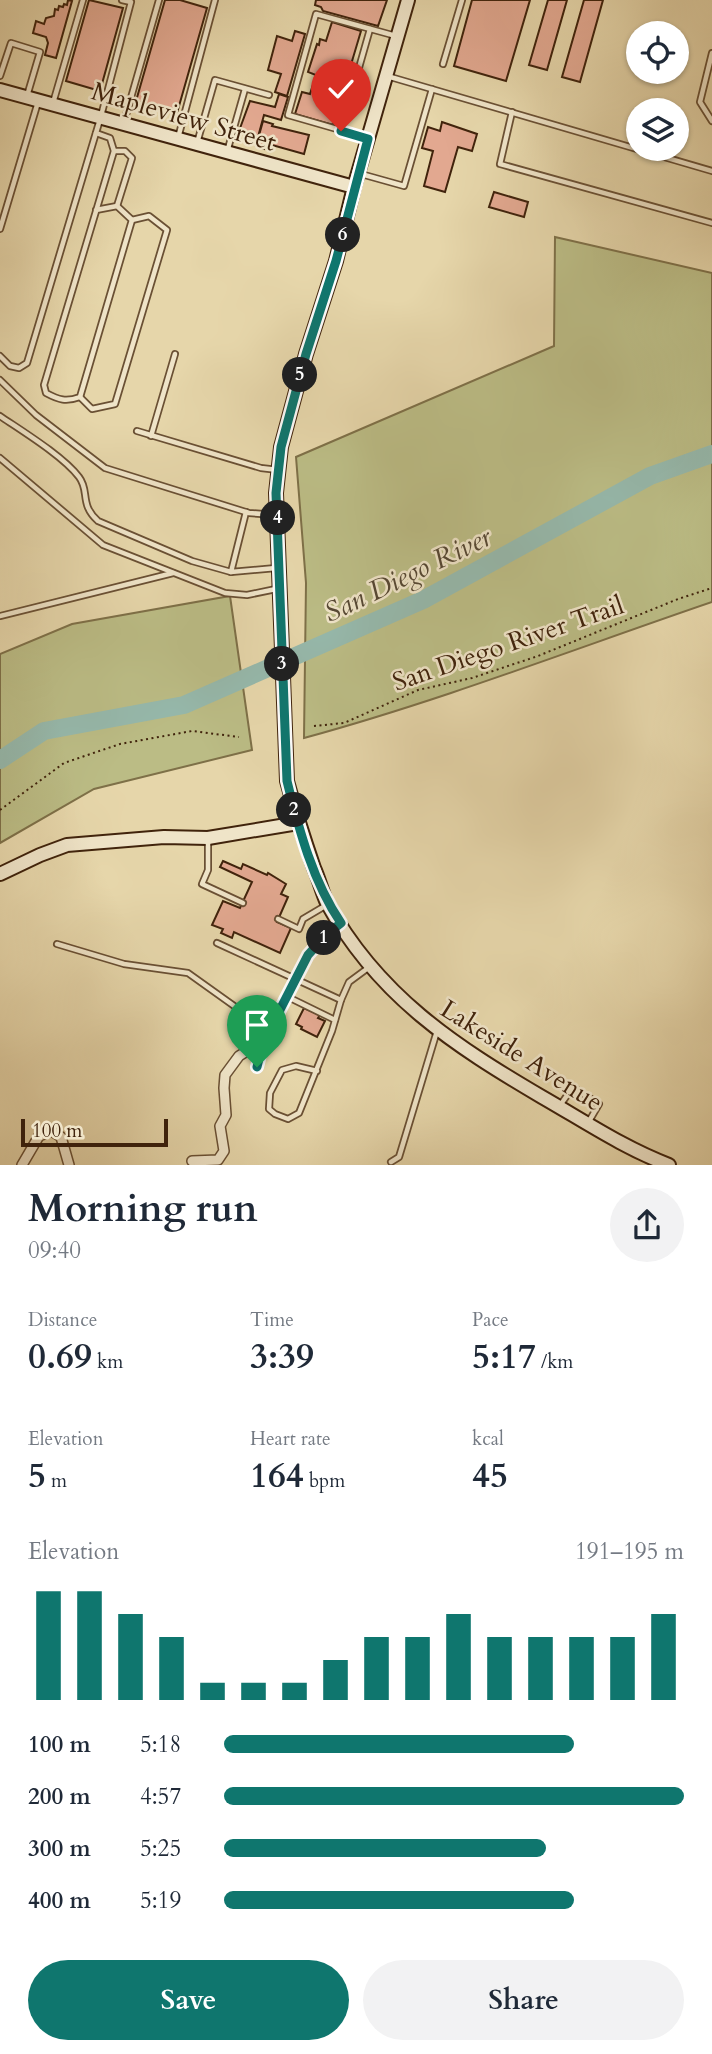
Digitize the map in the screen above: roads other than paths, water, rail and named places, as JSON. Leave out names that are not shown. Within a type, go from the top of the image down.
[{"type":"main road","name":"Lakeside Avenue","points":[[408,0],[354,187],[336,261],[306,354],[285,433],[279,470],[277,514],[287,781],[298,822],[328,905],[399,998],[437,1030],[559,1107],[653,1162],[670,1165]]},
{"type":"main road","name":"Mapleview Street","points":[[0,90],[354,187]]},
{"type":"main road","points":[[0,874],[67,845],[164,837],[208,838],[298,822]]},
{"type":"street","points":[[257,1067],[263,1043],[308,955],[341,923]]},
{"type":"street","points":[[192,1161],[218,1160],[222,1155],[224,1151],[220,1126],[226,1115],[225,1074],[239,1056],[263,1043]]},
{"type":"street","points":[[22,1165],[39,1136],[52,1131],[61,1137],[69,1165]]},
{"type":"lane","points":[[52,103],[83,0]]},
{"type":"lane","points":[[0,356],[10,366],[19,368],[27,363],[101,117],[131,2],[122,0]]},
{"type":"lane","points":[[124,123],[159,0]]},
{"type":"lane","points":[[178,138],[215,0]]},
{"type":"lane","points":[[443,64],[462,0]]},
{"type":"lane","points":[[368,139],[288,116],[316,14],[398,37]]},
{"type":"lane","points":[[341,131],[370,29]]},
{"type":"lane","points":[[0,75],[11,43],[40,52],[33,98],[0,229]]},
{"type":"lane","points":[[712,53],[701,102],[712,121]]},
{"type":"lane","points":[[387,75],[712,171]]},
{"type":"lane","points":[[197,143],[215,80],[269,95]]},
{"type":"lane","points":[[227,152],[245,89]]},
{"type":"lane","points":[[358,173],[404,186],[432,89]]},
{"type":"lane","points":[[512,112],[500,164],[712,223]]},
{"type":"lane","points":[[80,397],[69,401],[58,399],[46,393],[44,385],[114,150],[110,138],[96,132]]},
{"type":"lane","points":[[114,150],[125,151],[132,158],[117,206]]},
{"type":"lane","points":[[96,210],[117,206]]},
{"type":"lane","points":[[117,206],[132,220]]},
{"type":"lane","points":[[80,397],[92,409],[115,404],[167,230],[149,216],[132,220]]},
{"type":"lane","points":[[80,397],[132,220]]},
{"type":"lane","points":[[151,436],[175,354]]},
{"type":"lane","points":[[0,380],[36,415],[105,468],[246,512],[277,514]]},
{"type":"lane","points":[[0,416],[45,447],[80,478],[88,510],[98,521],[192,561],[231,572],[279,567]]},
{"type":"lane","points":[[137,431],[261,468],[279,470]]},
{"type":"lane","points":[[0,458],[95,540],[211,588],[236,595],[260,594],[281,588]]},
{"type":"lane","points":[[231,572],[246,512]]},
{"type":"lane","points":[[0,616],[174,572]]},
{"type":"lane","points":[[208,838],[208,870],[202,884],[243,903]]},
{"type":"lane","points":[[278,919],[299,929],[303,919],[328,905]]},
{"type":"lane","points":[[217,943],[341,1000]]},
{"type":"lane","points":[[57,944],[124,964],[188,974],[251,1018],[264,1023],[276,1020]]},
{"type":"lane","points":[[317,1070],[296,1066],[282,1070],[270,1093],[270,1110],[281,1118],[296,1117],[317,1070],[349,982],[372,965]]},
{"type":"lane","points":[[288,998],[335,1020]]},
{"type":"lane","points":[[391,1162],[399,1157],[437,1030]]},
{"type":"lane","points":[[559,1107],[573,1087],[599,1104],[587,1124]]},
{"type":"waterway","name":"San Diego River","points":[[0,760],[44,731],[184,705],[423,600],[650,476],[712,454]]}]
